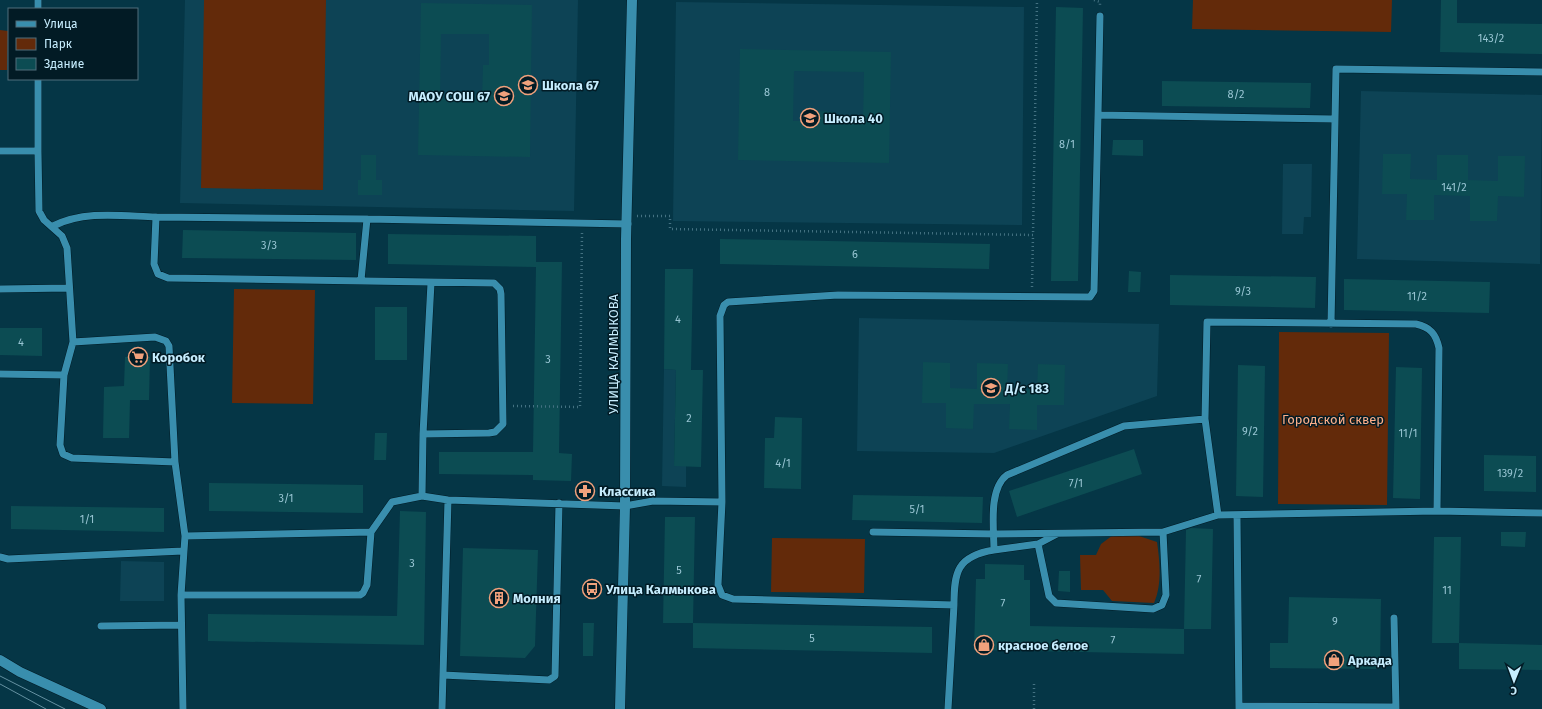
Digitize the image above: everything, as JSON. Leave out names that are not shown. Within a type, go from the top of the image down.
[{"type":"main road","name":"УЛИЦА КАЛМЫКОВА","points":[[620,709],[626,506],[628,220],[632,0]]},
{"type":"main road","points":[[0,660],[20,672],[101,709]]},
{"type":"lane","points":[[954,605],[727,598],[719,590],[722,502],[720,316],[724,305],[734,301],[838,295],[1088,297],[1094,294],[1100,16]]},
{"type":"lane","points":[[1331,324],[1336,69],[1542,72]]},
{"type":"lane","points":[[38,80],[39,211],[44,220],[53,226],[62,236],[67,248],[74,342],[64,375],[60,445],[63,454],[72,458],[175,462]]},
{"type":"lane","points":[[1098,115],[1335,119]]},
{"type":"lane","points":[[0,151],[38,152]]},
{"type":"lane","points":[[53,226],[87,215],[156,217],[367,218],[582,223],[628,220]]},
{"type":"lane","points":[[156,217],[154,264],[155,269],[162,277],[494,283],[500,290],[503,424],[495,432],[423,434]]},
{"type":"lane","points":[[361,280],[367,218]]},
{"type":"lane","points":[[422,496],[423,434],[431,283]]},
{"type":"lane","points":[[0,289],[69,288]]},
{"type":"lane","points":[[1218,515],[1205,418],[1207,322],[1416,324],[1425,326],[1432,331],[1437,339],[1439,348],[1437,511]]},
{"type":"lane","points":[[74,342],[155,337],[166,341],[171,352],[175,462],[184,536],[181,595],[183,709]]},
{"type":"lane","points":[[0,374],[64,375]]},
{"type":"lane","points":[[994,550],[995,493],[1002,480],[1007,476],[1124,426],[1205,418]]},
{"type":"lane","points":[[181,595],[360,595],[367,585],[371,532],[392,502],[422,496],[448,500],[626,506],[653,501],[722,502]]},
{"type":"lane","points":[[442,709],[448,500]]},
{"type":"lane","points":[[443,675],[549,680],[555,676],[559,504]]},
{"type":"lane","points":[[873,532],[994,534],[1163,532],[1218,515],[1437,511],[1542,513]]},
{"type":"lane","points":[[1237,515],[1239,707],[1396,708],[1394,618]]},
{"type":"lane","points":[[184,536],[371,532]]},
{"type":"lane","points":[[1038,544],[1049,596],[1056,603],[1153,609],[1162,605],[1166,595],[1163,532]]},
{"type":"lane","points":[[948,709],[954,581],[962,562],[979,553],[1038,544],[1059,533]]},
{"type":"lane","points":[[0,557],[8,559],[183,551]]},
{"type":"lane","points":[[101,626],[181,625]]},
{"type":"path","points":[[1032,297],[1037,0]]},
{"type":"path","points":[[628,220],[670,216],[670,229],[1033,235]]},
{"type":"path","points":[[503,405],[580,407],[582,223]]},
{"type":"path","points":[[1034,681],[1034,709]]},
{"type":"shaded area","points":[[185,0],[578,0],[574,211],[180,203]]},
{"type":"shaded area","points":[[676,2],[1024,7],[1022,225],[673,221]]},
{"type":"shaded area","points":[[1361,91],[1542,95],[1540,264],[1357,259]]},
{"type":"shaded area","points":[[1283,164],[1312,164],[1311,217],[1304,217],[1303,234],[1282,234]]},
{"type":"shaded area","points":[[859,318],[1159,324],[1157,396],[994,453],[857,451]]},
{"type":"shaded area","points":[[664,369],[676,370],[674,466],[686,466],[686,487],[662,486]]},
{"type":"shaded area","points":[[121,561],[164,562],[164,601],[120,601]]},
{"type":"green space","points":[[204,0],[326,0],[323,190],[201,188]]},
{"type":"green space","points":[[1193,0],[1392,0],[1391,32],[1192,29]]},
{"type":"green space","points":[[0,30],[8,31],[7,70],[0,70]]},
{"type":"green space","points":[[234,289],[315,290],[313,404],[232,403]]},
{"type":"green space","name":"Городской сквер","points":[[1279,332],[1389,333],[1387,505],[1278,504]]},
{"type":"green space","points":[[1113,535],[1139,536],[1157,542],[1159,581],[1157,596],[1154,603],[1112,601],[1103,590],[1081,590],[1080,555],[1096,555],[1101,544]]},
{"type":"green space","points":[[772,538],[865,539],[864,593],[771,592]]},
{"type":"building","points":[[1441,0],[1457,0],[1457,23],[1542,24],[1542,54],[1440,52]]},
{"type":"building","points":[[421,3],[532,5],[530,157],[418,155]],"holes":[[[441,34],[489,34],[489,65],[483,65],[482,100],[440,99]]]},
{"type":"building","points":[[1056,7],[1083,8],[1078,281],[1051,281]]},
{"type":"building","points":[[740,49],[891,52],[889,163],[738,160]],"holes":[[[794,71],[864,72],[863,122],[833,121],[833,112],[818,111],[818,121],[793,121]]]},
{"type":"building","points":[[1162,81],[1311,83],[1310,108],[1162,106]]},
{"type":"building","points":[[1113,140],[1143,140],[1143,156],[1112,155]]},
{"type":"building","points":[[1383,154],[1411,154],[1410,179],[1437,180],[1437,155],[1468,155],[1468,180],[1498,181],[1498,156],[1525,156],[1524,197],[1498,196],[1497,221],[1470,221],[1470,196],[1434,195],[1434,220],[1406,220],[1407,194],[1382,194]]},
{"type":"building","points":[[361,155],[376,155],[376,180],[382,180],[382,195],[358,195],[358,180],[361,180]]},
{"type":"building","points":[[183,230],[356,233],[356,260],[182,258]]},
{"type":"building","points":[[388,234],[536,236],[536,262],[562,262],[559,453],[572,454],[571,481],[533,480],[533,475],[439,474],[439,452],[533,452],[536,267],[388,264]]},
{"type":"building","points":[[720,239],[990,244],[989,269],[720,264]]},
{"type":"building","points":[[665,269],[693,269],[691,370],[703,370],[701,467],[674,466],[676,370],[664,369]]},
{"type":"building","points":[[1129,271],[1141,272],[1140,292],[1128,292]]},
{"type":"building","points":[[1170,275],[1316,277],[1315,308],[1170,305]]},
{"type":"building","points":[[1344,279],[1490,282],[1489,313],[1344,310]]},
{"type":"building","points":[[375,307],[407,307],[407,360],[375,360]]},
{"type":"building","points":[[0,328],[42,328],[42,356],[0,355]]},
{"type":"building","points":[[125,357],[150,357],[149,400],[130,400],[129,438],[103,438],[104,387],[124,386]]},
{"type":"building","points":[[923,362],[950,363],[950,388],[977,389],[977,363],[1008,364],[1007,389],[1037,390],[1038,364],[1065,365],[1064,405],[1037,405],[1037,430],[1009,429],[1010,404],[974,404],[973,429],[946,428],[946,403],[922,403]]},
{"type":"building","points":[[1238,365],[1265,366],[1263,497],[1236,496]]},
{"type":"building","points":[[1396,367],[1422,368],[1420,499],[1393,498]]},
{"type":"building","points":[[775,417],[802,418],[801,489],[764,488],[765,438],[774,438]]},
{"type":"building","points":[[375,433],[387,433],[386,460],[374,460]]},
{"type":"building","points":[[1134,449],[1142,474],[1017,517],[1009,491]]},
{"type":"building","points":[[1484,455],[1536,456],[1536,492],[1484,491]]},
{"type":"building","points":[[209,483],[363,485],[363,513],[209,511]]},
{"type":"building","points":[[853,495],[983,497],[982,523],[852,520]]},
{"type":"building","points":[[11,506],[164,508],[164,532],[11,529]]},
{"type":"building","points":[[400,511],[426,512],[424,645],[208,641],[208,614],[397,616]]},
{"type":"building","points":[[665,517],[695,517],[693,623],[663,623]]},
{"type":"building","points":[[1191,528],[1213,529],[1211,629],[1184,629],[1186,530]]},
{"type":"building","points":[[1501,532],[1526,532],[1525,547],[1501,546]]},
{"type":"building","points":[[1434,537],[1461,537],[1459,643],[1432,643]]},
{"type":"building","name":"Молния","points":[[463,548],[538,550],[535,646],[525,658],[460,656]]},
{"type":"building","points":[[985,564],[1024,565],[1024,580],[1030,580],[1030,626],[1184,629],[1184,654],[974,650],[976,579],[985,579]]},
{"type":"building","points":[[1059,571],[1070,571],[1070,592],[1058,591]]},
{"type":"building","points":[[1289,597],[1381,599],[1380,669],[1270,668],[1270,643],[1288,643]]},
{"type":"building","points":[[583,623],[594,623],[593,656],[583,656]]},
{"type":"building","points":[[693,623],[932,627],[932,653],[693,648]]},
{"type":"building","points":[[1459,643],[1542,645],[1542,670],[1459,669]]},
{"type":"tram line","points":[[0,676],[65,709]]},
{"type":"tram line","points":[[0,684],[46,709]]},
{"type":"place","name":"Школа 67","points":[[528,85]]},
{"type":"place","name":"МАОУ СОШ 67","points":[[504,96]]},
{"type":"place","name":"Школа 40","points":[[810,118]]},
{"type":"place","name":"Коробок","points":[[138,357]]},
{"type":"place","name":"Д/с 183","points":[[991,388]]},
{"type":"place","name":"Классика","points":[[585,491]]},
{"type":"place","name":"Улица Калмыкова","points":[[592,589]]},
{"type":"place","name":"Молния","points":[[499,598]]},
{"type":"place","name":"красное белое","points":[[984,645]]},
{"type":"place","name":"Аркада","points":[[1334,660]]}]
